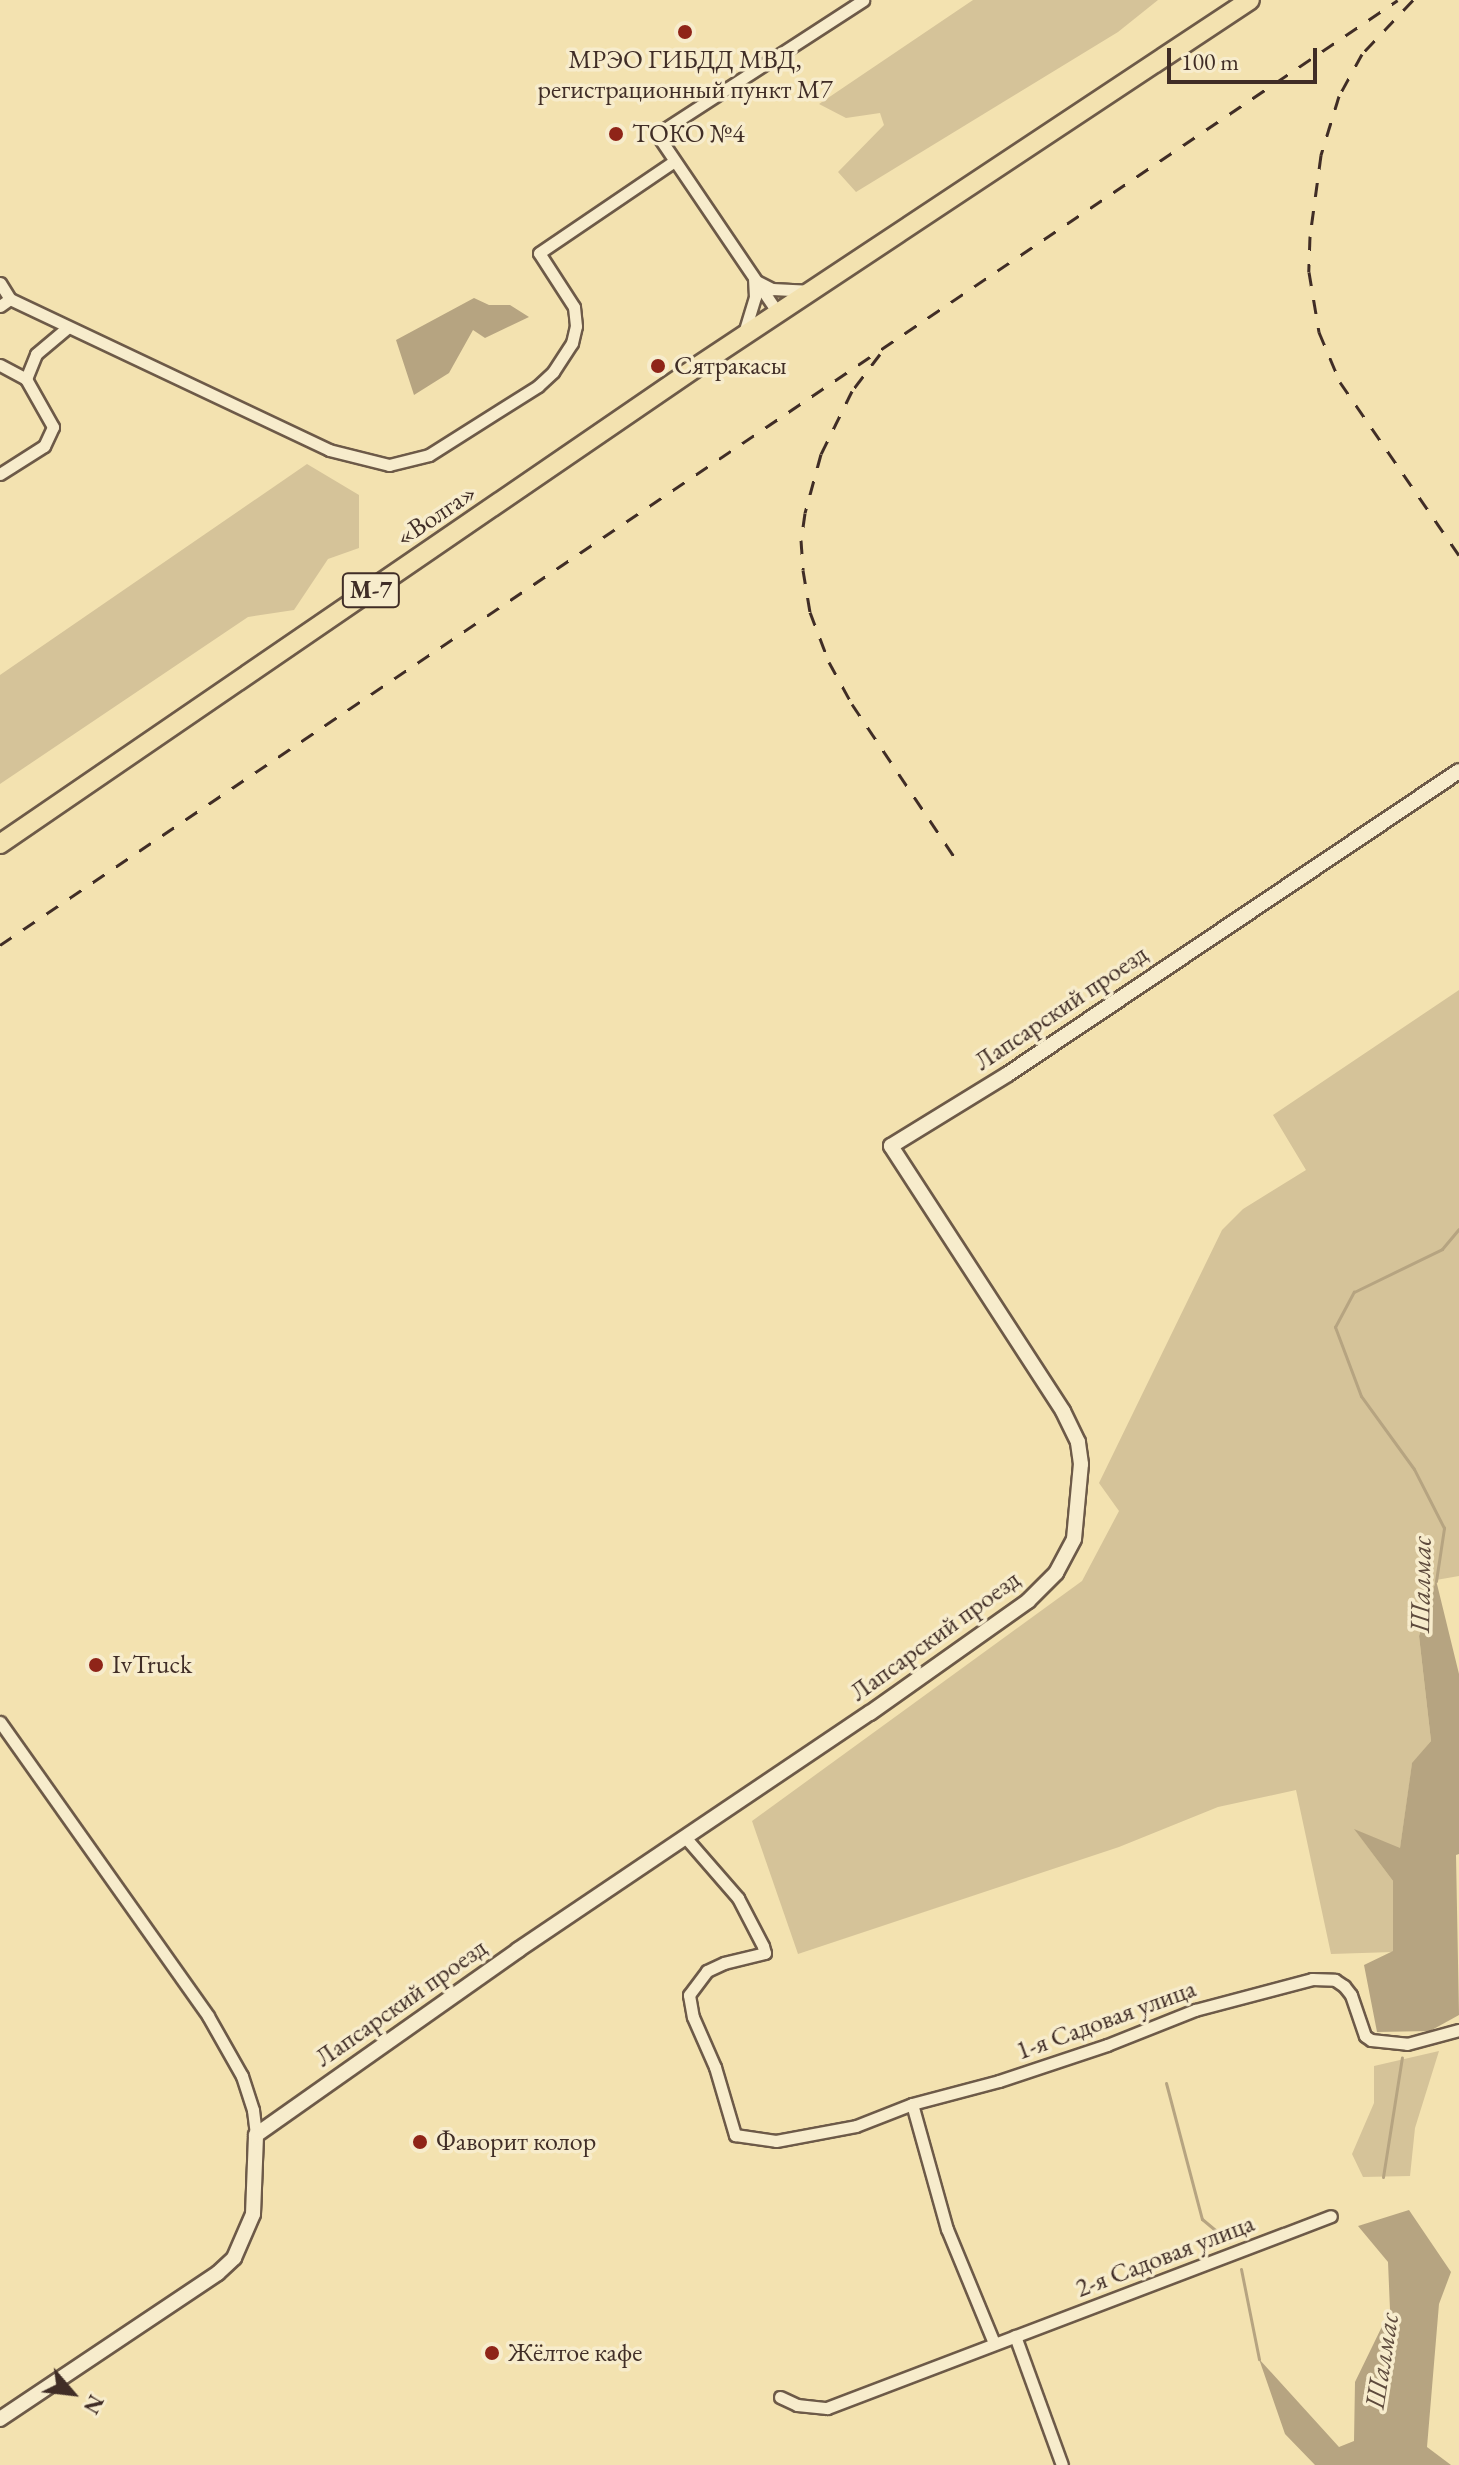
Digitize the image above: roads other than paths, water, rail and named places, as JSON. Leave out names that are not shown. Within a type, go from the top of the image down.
[{"type":"highway","name":"«Волга»","points":[[0,844],[778,313],[1242,3]]},
{"type":"street","points":[[778,313],[673,162],[657,134],[863,0]]},
{"type":"street","points":[[0,283],[5,303],[67,328],[329,450],[389,465],[429,455],[538,386],[565,357],[576,326],[574,307],[539,253],[673,162]]},
{"type":"street","points":[[754,280],[772,289],[812,291]]},
{"type":"street","points":[[743,337],[755,297],[754,280]]},
{"type":"street","points":[[26,379],[36,354],[67,328]]},
{"type":"street","points":[[0,365],[26,379],[53,427],[44,446],[0,474]]},
{"type":"street","name":"Лапсарский проезд","points":[[256,2135],[685,1837],[870,1713],[1028,1601],[1056,1573],[1074,1539],[1081,1464],[1078,1442],[1063,1411],[891,1146],[1008,1074],[1459,771]]},
{"type":"street","points":[[0,1722],[208,2016],[242,2076],[253,2110],[256,2135],[253,2214],[234,2258],[218,2273],[0,2419]]},
{"type":"street","name":"1-я Садовая улица","points":[[685,1837],[738,1898],[765,1953],[724,1963],[707,1971],[689,1995],[693,2017],[715,2067],[735,2135],[756,2140],[796,2139],[856,2126],[912,2104],[999,2081],[1107,2045],[1195,2010],[1312,1979],[1335,1980],[1344,1986],[1351,1995],[1365,2036],[1371,2040],[1407,2044],[1459,2030]]},
{"type":"street","points":[[912,2104],[947,2229],[994,2343]]},
{"type":"street","name":"2-я Садовая улица","points":[[780,2397],[797,2405],[827,2408],[1331,2216]]},
{"type":"street","points":[[1015,2336],[1062,2465]]},
{"type":"water","points":[[474,298],[489,305],[510,305],[529,317],[485,338],[473,330],[449,373],[414,395],[396,340]]},
{"type":"water","points":[[1436,1580],[1459,1674],[1459,1854],[1456,1855],[1459,2015],[1430,2031],[1377,2032],[1364,1965],[1393,1951],[1393,1881],[1354,1829],[1400,1848],[1412,1763],[1431,1741],[1419,1636]]},
{"type":"water","points":[[1409,2210],[1451,2272],[1439,2304],[1427,2447],[1451,2465],[1315,2465],[1285,2434],[1259,2359],[1339,2447],[1354,2441],[1355,2382],[1390,2310],[1388,2262],[1358,2226]]},
{"type":"waterway","name":"Шалмас","points":[[1436,1581],[1444,1528],[1414,1469],[1361,1396],[1335,1327],[1354,1292],[1442,1249],[1459,1229]]},
{"type":"waterway","name":"Шалмас","points":[[1383,2177],[1402,2057]]},
{"type":"waterway","points":[[1166,2083],[1202,2219],[1229,2242]]},
{"type":"waterway","points":[[1241,2269],[1259,2359]]},
{"type":"railway","points":[[0,945],[1398,0]]},
{"type":"railway","points":[[1413,0],[1362,54],[1339,96],[1321,155],[1310,236],[1309,272],[1319,332],[1340,382],[1459,555]]},
{"type":"railway","points":[[880,354],[852,391],[821,454],[805,513],[801,540],[803,570],[810,612],[829,662],[852,704],[957,861]]},
{"type":"place","name":"МРЭО ГИБДД МВД, регистрационный пункт М7","points":[[685,32]]},
{"type":"place","name":"ТОКО №4","points":[[616,134]]},
{"type":"place","name":"Сятракасы","points":[[658,366]]},
{"type":"place","name":"IvTruck","points":[[96,1665]]},
{"type":"place","name":"Фаворит колор","points":[[420,2142]]},
{"type":"place","name":"Жёлтое кафе","points":[[492,2353]]}]
